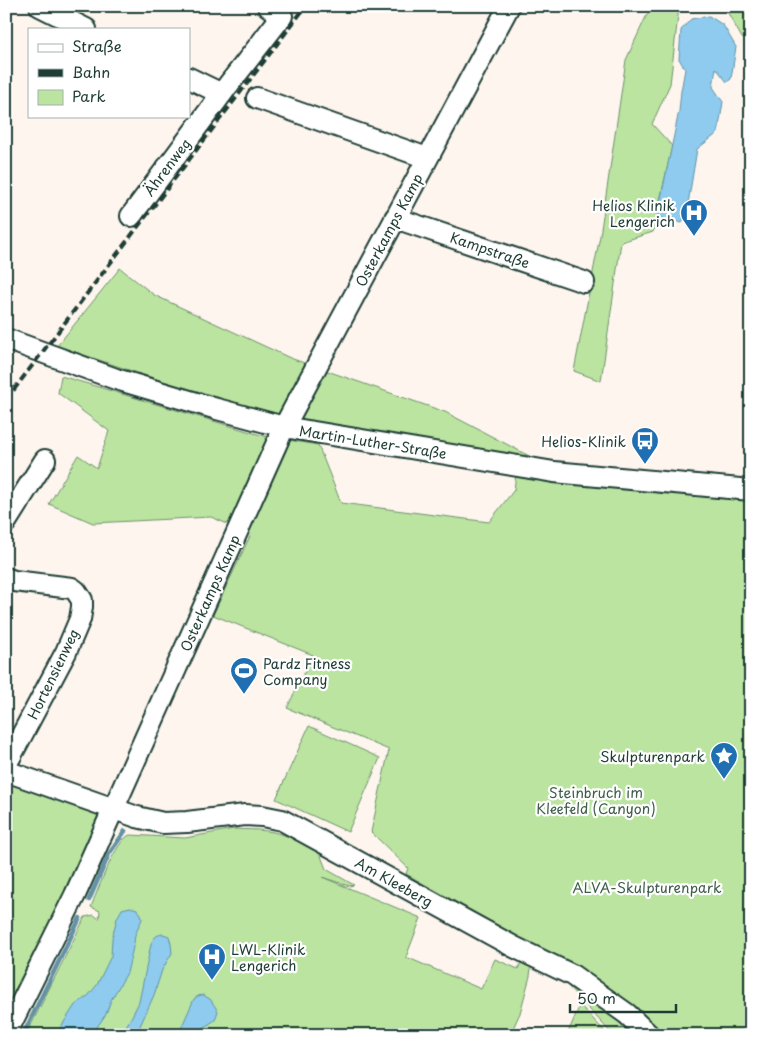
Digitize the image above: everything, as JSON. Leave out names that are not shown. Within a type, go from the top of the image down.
[{"type":"street","points":[[40,6],[63,12],[85,28]]},
{"type":"street","name":"Ährenweg","points":[[131,216],[282,16],[268,6]]},
{"type":"street","name":"Osterkamps Kamp","points":[[6,1034],[75,895],[284,427],[509,6]]},
{"type":"street","points":[[190,78],[222,94]]},
{"type":"street","name":"Osterkamps Kamp","points":[[257,98],[427,158]]},
{"type":"street","name":"Kampstraße","points":[[395,218],[584,282]]},
{"type":"street","name":"Martin-Luther-Straße","points":[[6,340],[116,379],[284,427],[554,472],[751,490]]},
{"type":"street","points":[[6,522],[45,460]]},
{"type":"street","name":"Hortensienweg","points":[[6,578],[14,581],[72,588],[80,595],[82,600],[80,619],[66,652],[6,766]]},
{"type":"street","name":"Am Kleeberg","points":[[6,771],[137,817],[163,823],[188,822],[245,814],[282,820],[514,947],[572,976],[627,1014],[649,1035]]},
{"type":"green space","points":[[651,6],[683,6],[679,7],[670,84],[652,124],[672,146],[653,232],[621,242],[601,381],[574,371],[600,236],[626,60]]},
{"type":"green space","points":[[724,6],[751,6],[751,40],[742,38]]},
{"type":"green space","points":[[120,268],[154,295],[290,358],[445,412],[535,459],[279,420],[57,346]]},
{"type":"green space","name":"Steinbruch im Kleefeld (Canyon)","points":[[61,376],[264,436],[318,445],[341,503],[489,522],[514,490],[516,474],[751,497],[751,1035],[613,1035],[567,985],[576,969],[406,874],[408,868],[371,832],[389,750],[287,708],[313,655],[213,615],[251,534],[211,517],[93,523],[49,504],[78,455],[97,468],[109,431],[58,393]]},
{"type":"green space","points":[[309,726],[380,758],[348,832],[276,799]]},
{"type":"green space","points":[[6,782],[104,813],[6,1008]]},
{"type":"green space","points":[[234,829],[274,832],[319,851],[326,869],[354,885],[349,886],[322,877],[421,918],[406,957],[481,989],[495,959],[518,969],[523,958],[531,968],[530,976],[520,1013],[510,1035],[26,1035],[85,917],[94,915],[99,919],[100,911],[91,907],[113,856],[125,839],[130,835],[185,838]]},
{"type":"green space","points":[[580,1005],[608,1035],[567,1035]]},
{"type":"water","points":[[709,16],[723,25],[736,47],[731,79],[727,82],[716,68],[713,87],[723,102],[718,133],[697,149],[687,210],[682,223],[657,217],[679,111],[685,69],[679,59],[681,30],[691,19]]},
{"type":"water","points":[[130,907],[137,909],[142,919],[135,935],[127,973],[111,1000],[106,1014],[94,1035],[57,1035],[75,1005],[88,996],[97,985],[111,956],[112,938],[117,918],[122,909]]},
{"type":"water","points":[[163,934],[169,936],[172,953],[162,970],[154,995],[136,1035],[121,1035],[139,1002],[151,944],[156,937]]},
{"type":"water","points":[[203,995],[210,999],[218,1011],[215,1020],[202,1029],[201,1035],[178,1035],[194,999]]},
{"type":"waterway","points":[[89,900],[109,854],[125,831]]},
{"type":"waterway","points":[[23,1035],[80,918]]},
{"type":"railway","points":[[6,400],[306,6]]},
{"type":"place","name":"Helios Klinik Lengerich","points":[[694,237]]},
{"type":"place","name":"Helios-Klinik","points":[[645,465]]},
{"type":"place","name":"Pardz Fitness Company","points":[[244,695]]},
{"type":"place","name":"Skulpturenpark","points":[[724,780]]},
{"type":"place","name":"LWL-Klinik Lengerich","points":[[212,981]]},
{"type":"park label","name":"ALVA-Skulpturenpark","points":[[647,887]]}]
